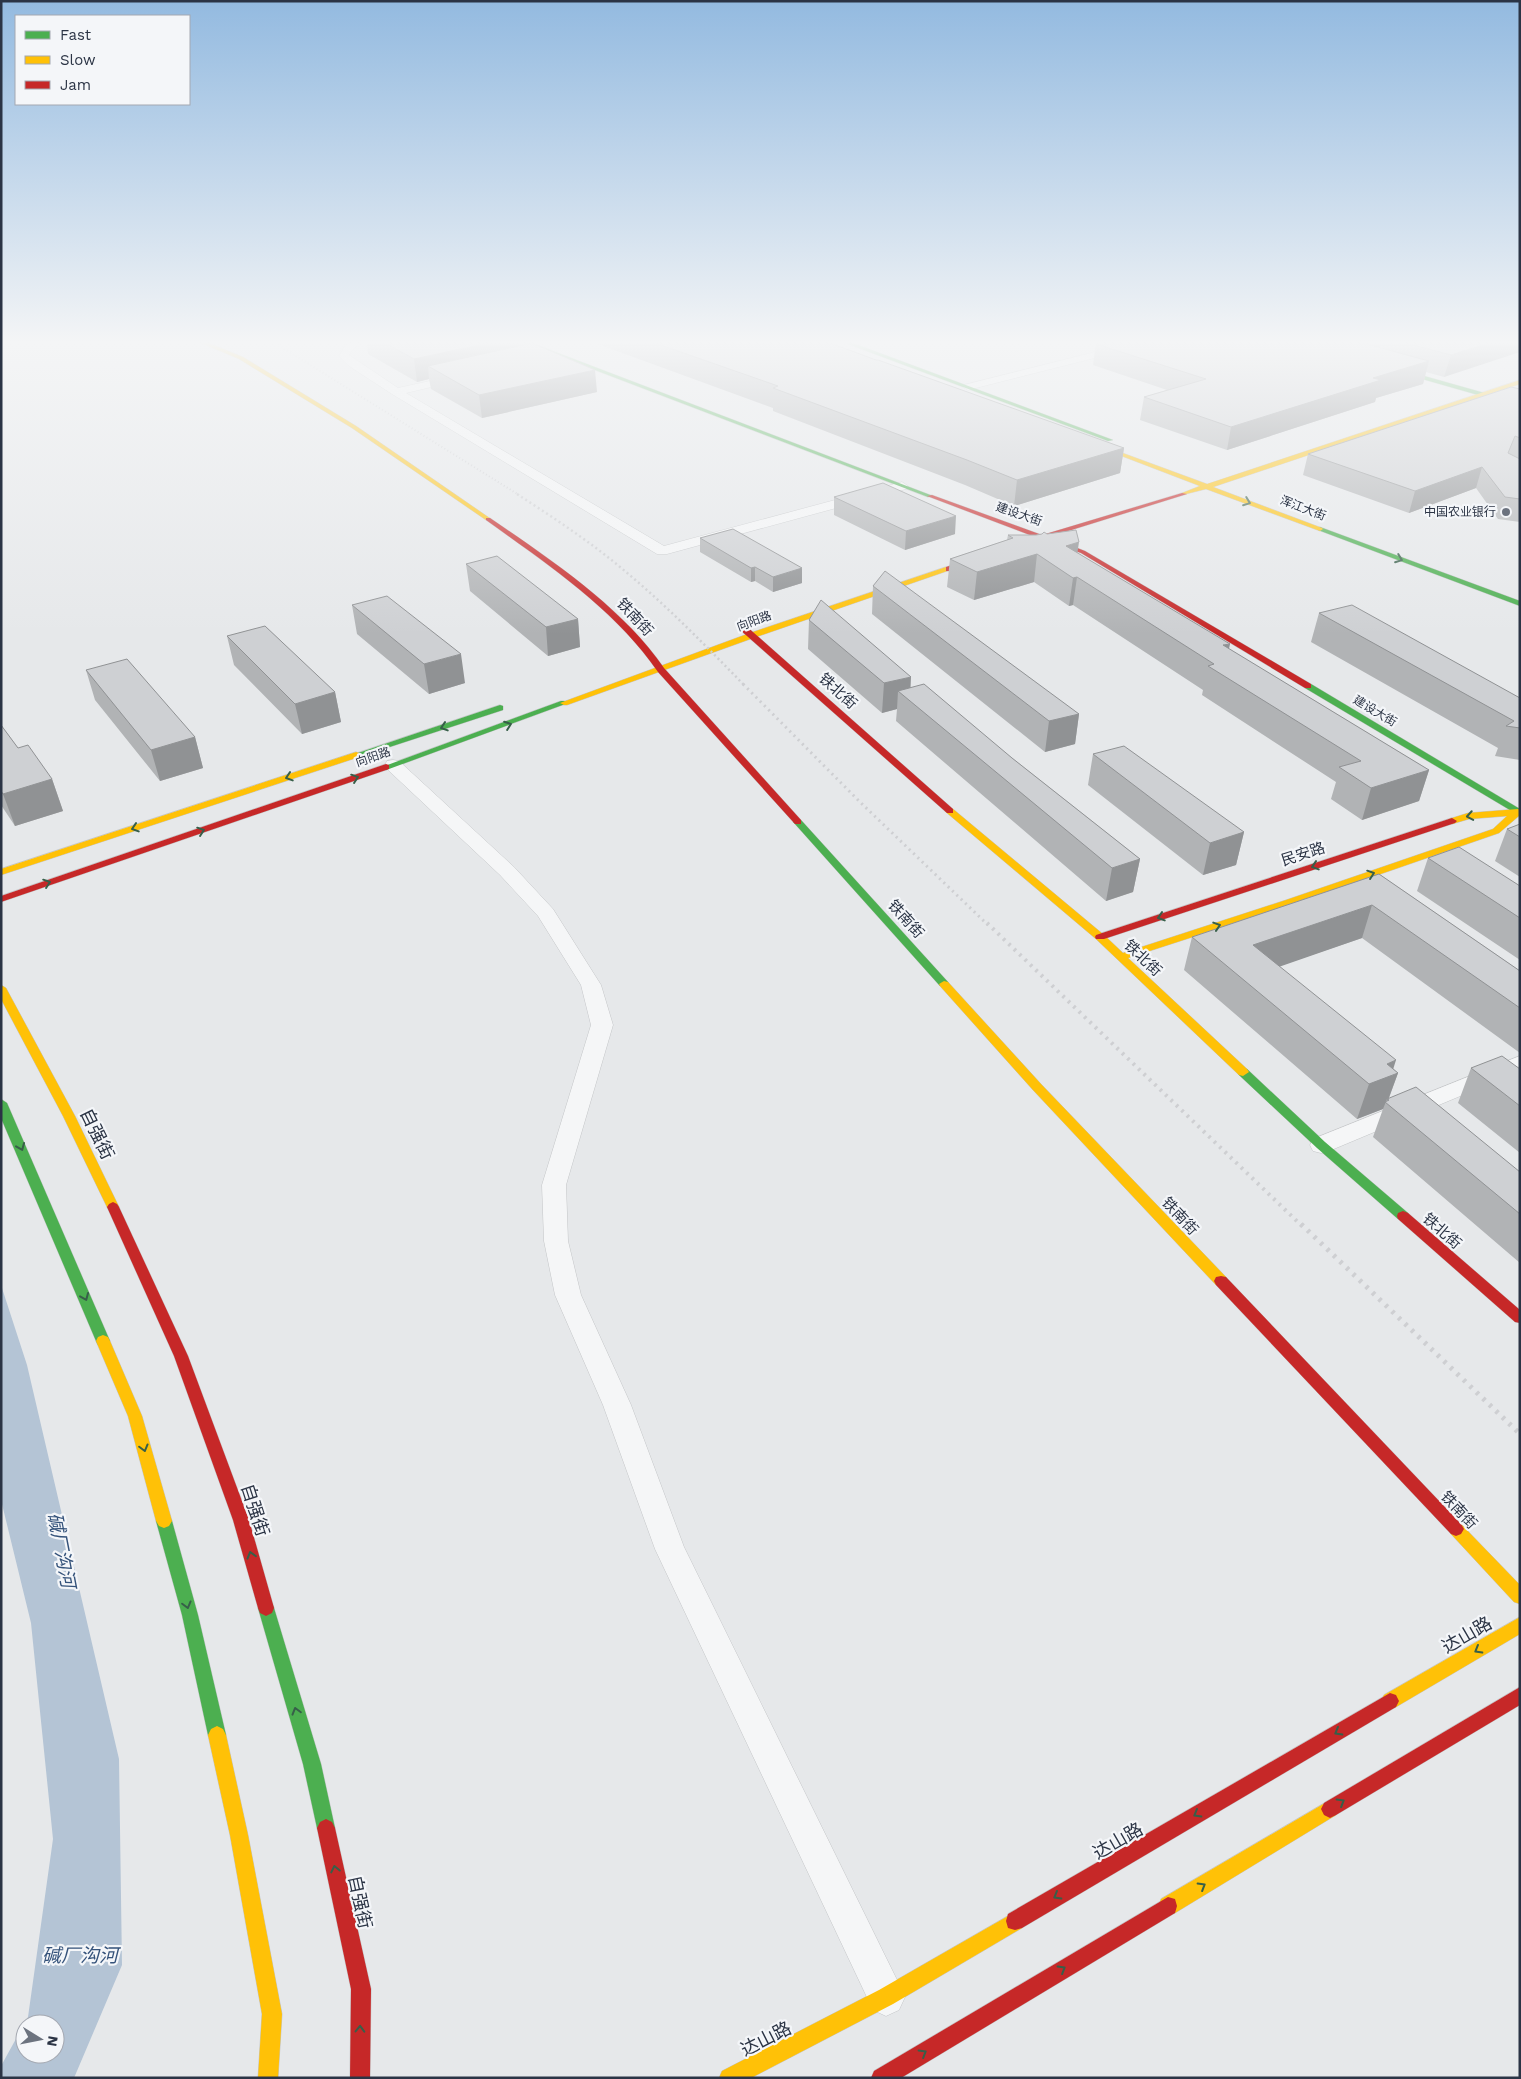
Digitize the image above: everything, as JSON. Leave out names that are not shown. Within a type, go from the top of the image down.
[{"type":"main road","name":"铁南街","points":[[373,440],[532,550],[601,603],[1037,1087],[1520,1597]]},
{"type":"main road","name":"建设大街","points":[[781,440],[1022,531],[1083,552],[1519,813]]},
{"type":"main road","points":[[1084,440],[1191,480]]},
{"type":"main road","name":"浑江大街","points":[[1102,440],[1520,604]]},
{"type":"main road","name":"向阳路","points":[[1,899],[393,765],[662,670],[753,635],[1205,481],[1319,440]]},
{"type":"main road","points":[[1224,482],[1348,440]]},
{"type":"main road","name":"向阳路","points":[[1005,537],[1191,480],[1205,481]]},
{"type":"main road","name":"浑江大街","points":[[1205,481],[1224,482],[1464,570]]},
{"type":"main road","name":"铁北街","points":[[741,626],[936,798],[1100,937],[1321,1145],[1520,1318]]},
{"type":"main road","name":"向阳路","points":[[1,872],[511,704]]},
{"type":"main road","points":[[1120,957],[1290,902],[1496,831],[1519,813]]},
{"type":"main road","name":"民安路","points":[[1100,937],[1468,816],[1519,813]]},
{"type":"main road","name":"自强街","points":[[1,988],[69,1116],[137,1258],[181,1356],[241,1520],[312,1764],[361,1989],[360,2078]]},
{"type":"main road","points":[[1,1103],[134,1416],[190,1615],[239,1835],[272,2014],[268,2078]]},
{"type":"main road","name":"达山路","points":[[729,2078],[886,1997],[1520,1625]]},
{"type":"main road","points":[[881,2078],[1520,1695]]},
{"type":"street","points":[[476,440],[662,551],[902,486]]},
{"type":"street","points":[[393,765],[507,871],[546,913],[591,985],[602,1025],[554,1185],[556,1241],[568,1295],[617,1405],[670,1549],[886,1997]]},
{"type":"street","points":[[1321,1145],[1520,1063]]},
{"type":"water","name":"碱厂沟河","points":[[1,1285],[27,1365],[119,1759],[122,1965],[74,2078],[1,2078],[1,2066],[15,2041],[15,2064],[65,2064],[65,2014],[28,2014],[53,1839],[31,1623],[1,1500]]},
{"type":"building","points":[[913,440],[1102,440],[1124,448],[1017,480]]},
{"type":"building","points":[[1350,440],[1513,440],[1508,453],[1520,459],[1520,499],[1505,497],[1482,467],[1415,491],[1308,454]]},
{"type":"building","points":[[883,483],[956,516],[906,531],[834,497]]},
{"type":"building","points":[[733,529],[802,568],[773,577],[755,567],[751,568],[700,538]]},
{"type":"building","points":[[1076,530],[1079,542],[1066,546],[1230,644],[1223,645],[1429,770],[1371,788],[1339,767],[1361,761],[1208,666],[1214,664],[1077,577],[1073,578],[1037,554],[977,572],[950,559],[1013,538],[1008,535],[1036,535],[1044,532],[1047,534]]},
{"type":"building","points":[[497,556],[578,619],[546,627],[466,564]]},
{"type":"building","points":[[885,571],[1079,714],[1049,721],[873,586]]},
{"type":"building","points":[[387,596],[461,654],[424,664],[352,605]]},
{"type":"building","points":[[821,600],[911,677],[884,683],[809,620]]},
{"type":"building","points":[[1352,605],[1520,698],[1520,728],[1506,726],[1514,721],[1319,613]]},
{"type":"building","points":[[265,626],[335,692],[295,704],[227,636]]},
{"type":"building","points":[[127,659],[195,737],[151,750],[86,670]]},
{"type":"building","points":[[924,684],[1012,758],[1140,859],[1112,868],[898,691]]},
{"type":"building","points":[[1,725],[18,748],[28,745],[52,779],[3,794],[1,791]]},
{"type":"building","points":[[1124,746],[1244,832],[1210,843],[1093,754]]},
{"type":"building","points":[[1520,824],[1520,837],[1507,829]]},
{"type":"building","points":[[1459,847],[1520,886],[1520,918],[1428,858]]},
{"type":"building","points":[[1379,874],[1520,971],[1520,1008],[1372,905],[1253,945],[1396,1060],[1387,1064],[1398,1073],[1369,1084],[1192,937]]},
{"type":"building","points":[[1502,1056],[1520,1069],[1520,1106],[1471,1068]]},
{"type":"building","points":[[1416,1087],[1520,1172],[1520,1214],[1385,1102],[1389,1100],[1387,1099]]},
{"type":"railway","points":[[431,440],[519,495]]},
{"type":"railway","points":[[517,494],[586,541],[642,585],[744,685]]},
{"type":"railway","points":[[743,684],[860,802],[988,925]]},
{"type":"railway","points":[[987,923],[1302,1226]]},
{"type":"railway","points":[[1301,1224],[1520,1434]]},
{"type":"traffic: fast","points":[[783,440],[930,496]]},
{"type":"traffic: fast","points":[[1320,529],[1520,604]]},
{"type":"traffic: fast","points":[[1308,686],[1520,813]]},
{"type":"traffic: fast","points":[[386,767],[564,703]]},
{"type":"traffic: fast","points":[[356,755],[500,708]]},
{"type":"traffic: fast","points":[[798,822],[944,984]]},
{"type":"traffic: fast","points":[[1243,1072],[1321,1145],[1403,1216]]},
{"type":"traffic: fast","points":[[1,1103],[103,1341]]},
{"type":"traffic: fast","points":[[164,1521],[190,1615],[217,1735]]},
{"type":"traffic: fast","points":[[266,1608],[312,1764],[326,1828]]},
{"type":"traffic: slow","points":[[373,440],[488,519]]},
{"type":"traffic: slow","points":[[1184,494],[1346,440]]},
{"type":"traffic: slow","points":[[1088,442],[1320,529]]},
{"type":"traffic: slow","points":[[564,703],[753,635],[949,569]]},
{"type":"traffic: slow","points":[[1,872],[356,755]]},
{"type":"traffic: slow","points":[[950,811],[1100,937],[1243,1072]]},
{"type":"traffic: slow","points":[[1120,957],[1290,902],[1496,831],[1518,812]]},
{"type":"traffic: slow","points":[[1452,821],[1468,816],[1518,813]]},
{"type":"traffic: slow","points":[[944,984],[1037,1087],[1221,1281]]},
{"type":"traffic: slow","points":[[1,988],[69,1116],[113,1207]]},
{"type":"traffic: slow","points":[[103,1341],[135,1416],[164,1521]]},
{"type":"traffic: slow","points":[[1456,1529],[1520,1597]]},
{"type":"traffic: slow","points":[[1390,1701],[1520,1625]]},
{"type":"traffic: slow","points":[[217,1735],[239,1835],[272,2014],[268,2078]]},
{"type":"traffic: slow","points":[[1168,1906],[1330,1809]]},
{"type":"traffic: slow","points":[[729,2078],[886,1997],[1015,1921]]},
{"type":"traffic: jam","points":[[949,569],[1042,537],[1184,494]]},
{"type":"traffic: jam","points":[[930,496],[1083,552],[1308,686]]},
{"type":"traffic: jam","points":[[488,519],[561,572],[613,616],[642,646],[661,670],[798,822]]},
{"type":"traffic: jam","points":[[742,627],[950,811]]},
{"type":"traffic: jam","points":[[1,899],[386,767]]},
{"type":"traffic: jam","points":[[1100,937],[1452,821]]},
{"type":"traffic: jam","points":[[113,1207],[181,1356],[241,1520],[266,1608]]},
{"type":"traffic: jam","points":[[1403,1216],[1520,1318]]},
{"type":"traffic: jam","points":[[1221,1281],[1456,1529]]},
{"type":"traffic: jam","points":[[1330,1809],[1520,1695]]},
{"type":"traffic: jam","points":[[1015,1921],[1390,1701]]},
{"type":"traffic: jam","points":[[326,1828],[361,1989],[360,2078]]},
{"type":"traffic: jam","points":[[881,2078],[1168,1906]]},
{"type":"place","name":"中国农业银行","points":[[1506,512]]}]
